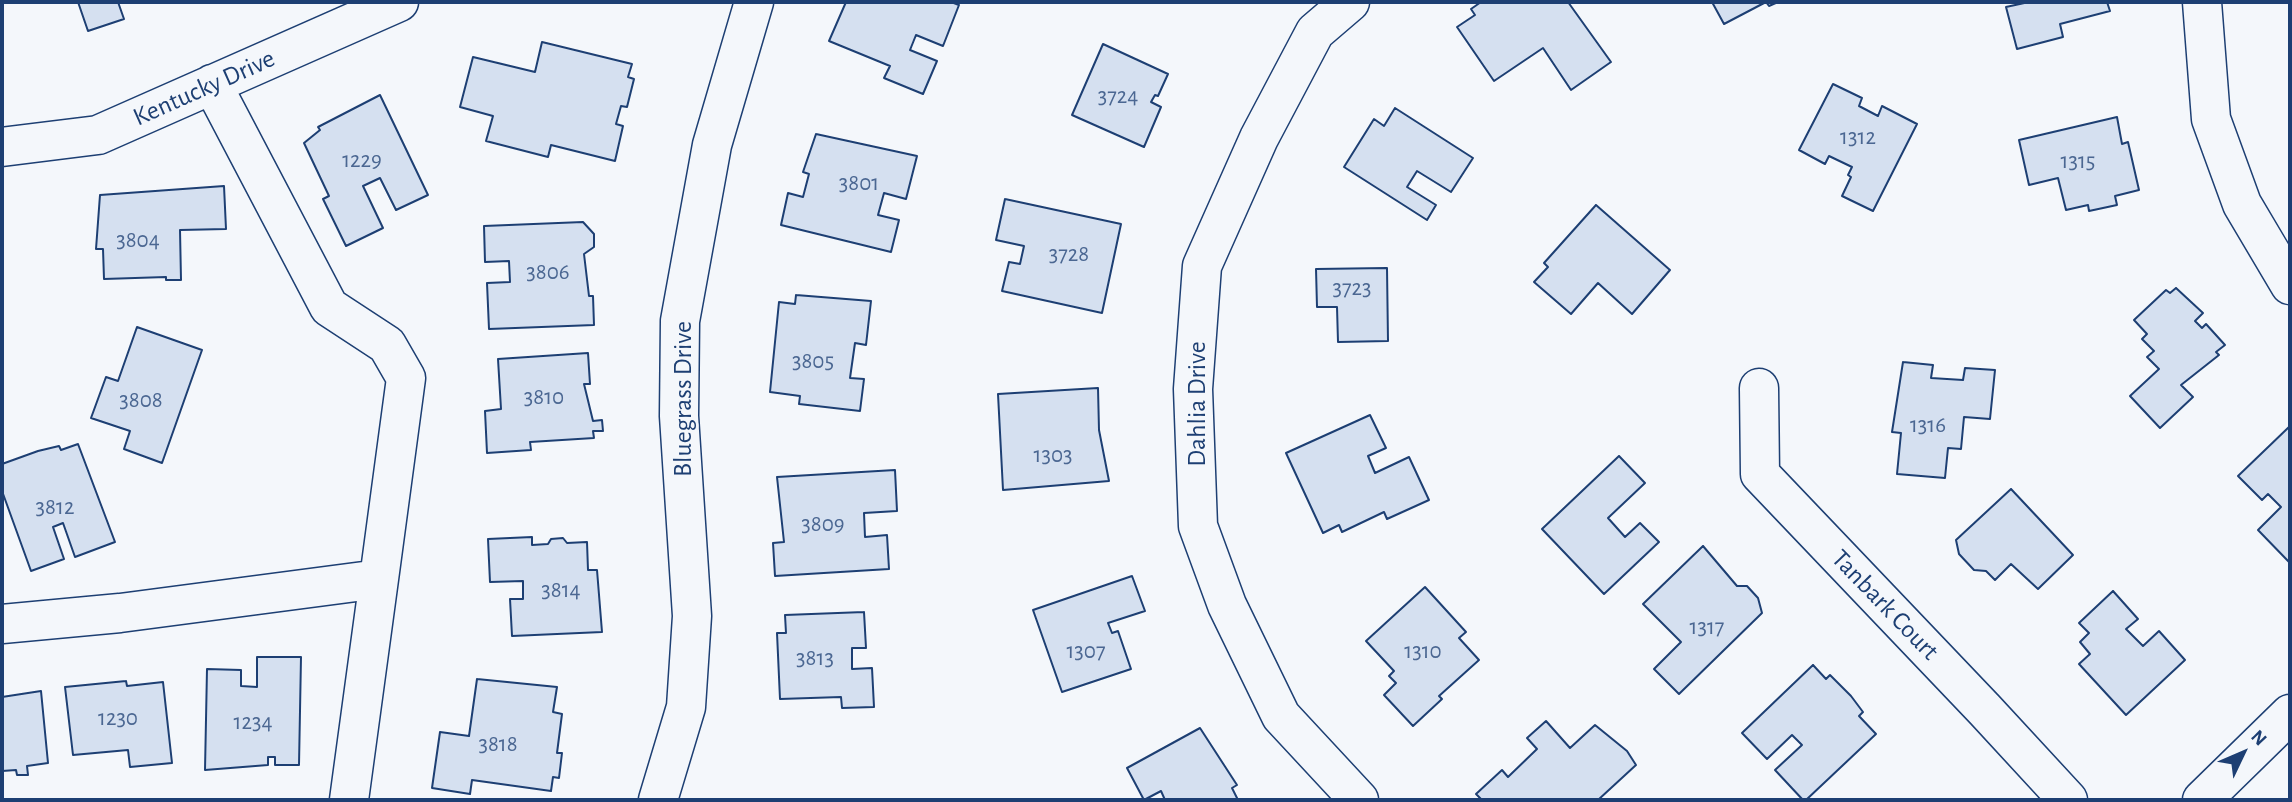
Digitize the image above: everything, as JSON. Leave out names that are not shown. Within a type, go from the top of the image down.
[{"type":"street","name":"Kentucky Drive","points":[[2,147],[98,135],[399,2]]},
{"type":"street","name":"Bluegrass Drive","points":[[658,800],[686,707],[692,616],[679,416],[680,321],[712,145],[754,2]]},
{"type":"street","name":"Dahlia Drive","points":[[1350,2],[1315,32],[1259,138],[1202,266],[1193,389],[1198,526],[1227,605],[1281,716],[1359,800]]},
{"type":"street","points":[[2202,2],[2211,118],[2242,204],[2290,285]]},
{"type":"street","points":[[212,84],[330,307],[387,345],[406,378],[349,800]]},
{"type":"street","name":"Tanbark Court","points":[[1759,388],[1760,474],[2068,800]]},
{"type":"street","points":[[2,624],[120,613],[379,579]]},
{"type":"street","points":[[2202,800],[2290,714]]},
{"type":"building","points":[[78,2],[118,2],[124,19],[88,31]]},
{"type":"building","points":[[846,2],[951,2],[959,5],[943,46],[916,35],[910,50],[937,61],[923,94],[884,78],[890,66],[829,41]]},
{"type":"building","points":[[1481,2],[1568,2],[1611,62],[1571,90],[1543,48],[1494,81],[1457,27],[1475,15],[1471,9]]},
{"type":"building","points":[[1712,2],[1766,2],[1724,24]]},
{"type":"building","points":[[2029,2],[2107,2],[2110,11],[2060,24],[2063,37],[2017,49],[2006,7]]},
{"type":"building","points":[[542,42],[632,64],[628,77],[634,79],[627,107],[621,106],[616,124],[623,126],[615,161],[551,145],[548,157],[486,141],[493,116],[460,107],[473,57],[535,72]]},
{"type":"building","points":[[1103,44],[1168,74],[1158,96],[1155,95],[1151,102],[1161,107],[1144,147],[1072,115]]},
{"type":"building","points":[[1833,84],[1862,98],[1859,106],[1878,116],[1882,106],[1917,124],[1873,211],[1842,196],[1851,177],[1848,175],[1852,167],[1829,156],[1825,164],[1799,150]]},
{"type":"building","points":[[380,95],[428,195],[396,210],[380,178],[363,186],[383,228],[346,246],[323,199],[329,196],[304,143],[320,130],[318,127]]},
{"type":"building","points":[[1395,108],[1473,158],[1451,192],[1417,171],[1407,187],[1436,205],[1427,220],[1344,167],[1374,119],[1384,126]]},
{"type":"building","points":[[2117,117],[2122,144],[2128,142],[2139,190],[2115,196],[2117,205],[2089,211],[2088,205],[2066,210],[2058,178],[2029,185],[2019,140]]},
{"type":"building","points":[[816,134],[917,156],[906,199],[884,193],[878,215],[899,220],[891,252],[781,225],[788,193],[803,197],[809,174],[803,172]]},
{"type":"building","points":[[224,186],[226,229],[180,230],[181,280],[166,280],[166,277],[104,279],[103,249],[96,249],[100,195]]},
{"type":"building","points":[[1005,199],[1121,224],[1102,313],[1002,291],[1009,262],[1020,264],[1024,246],[996,240]]},
{"type":"building","points":[[1596,205],[1670,270],[1632,314],[1598,283],[1571,314],[1534,282],[1548,267],[1544,263]]},
{"type":"building","points":[[583,222],[594,234],[594,247],[584,254],[589,296],[593,296],[594,325],[489,329],[487,283],[510,282],[509,261],[485,262],[484,226]]},
{"type":"building","points":[[1387,268],[1388,341],[1338,342],[1337,307],[1317,307],[1316,269]]},
{"type":"building","points":[[2176,288],[2203,313],[2195,321],[2202,328],[2206,324],[2225,345],[2216,352],[2219,355],[2181,385],[2193,397],[2160,428],[2130,396],[2159,369],[2147,357],[2154,351],[2142,339],[2147,334],[2134,320],[2166,290],[2170,293]]},
{"type":"building","points":[[796,295],[871,301],[866,345],[855,343],[850,378],[864,379],[860,411],[799,404],[800,396],[770,392],[779,302],[795,304]]},
{"type":"building","points":[[137,327],[202,350],[162,463],[124,449],[130,431],[91,418],[106,377],[118,381]]},
{"type":"building","points":[[588,353],[590,384],[584,384],[593,421],[602,420],[603,431],[593,431],[594,438],[530,442],[531,450],[487,453],[485,411],[501,409],[498,359]]},
{"type":"building","points":[[1903,362],[1933,365],[1931,378],[1963,380],[1965,368],[1995,370],[1990,419],[1964,417],[1961,449],[1948,448],[1945,478],[1897,474],[1901,433],[1892,432]]},
{"type":"building","points":[[1098,388],[1099,430],[1109,481],[1003,490],[998,394]]},
{"type":"building","points":[[1370,415],[1386,448],[1368,456],[1375,473],[1409,457],[1429,500],[1387,519],[1384,512],[1342,532],[1339,525],[1323,533],[1286,453]]},
{"type":"building","points":[[2290,426],[2289,562],[2258,530],[2281,507],[2268,494],[2262,500],[2238,476]]},
{"type":"building","points":[[78,444],[115,542],[75,557],[63,523],[53,527],[64,559],[31,571],[2,491],[2,464],[38,451],[59,446],[61,450]]},
{"type":"building","points":[[1619,456],[1645,483],[1608,518],[1625,537],[1640,523],[1659,542],[1604,594],[1542,529]]},
{"type":"building","points":[[895,470],[897,511],[864,513],[865,537],[887,535],[889,569],[775,576],[773,543],[784,542],[777,477]]},
{"type":"building","points":[[2011,489],[2073,555],[2038,589],[2011,564],[1995,580],[1986,571],[1974,570],[1959,554],[1956,540]]},
{"type":"building","points":[[532,537],[532,545],[548,544],[551,539],[563,538],[567,543],[587,542],[588,570],[597,570],[602,632],[512,636],[510,599],[523,599],[523,581],[490,582],[488,539]]},
{"type":"building","points":[[1703,546],[1737,586],[1747,586],[1758,598],[1762,613],[1679,694],[1654,669],[1681,642],[1643,604]]},
{"type":"building","points":[[1132,576],[1145,611],[1108,623],[1112,633],[1118,631],[1131,669],[1062,692],[1033,610]]},
{"type":"building","points":[[1425,587],[1466,632],[1459,638],[1479,660],[1439,696],[1442,699],[1413,726],[1384,695],[1396,683],[1389,676],[1394,671],[1366,641]]},
{"type":"building","points":[[2113,591],[2138,619],[2126,629],[2143,646],[2159,631],[2185,660],[2126,715],[2079,664],[2090,654],[2080,642],[2089,633],[2079,623]]},
{"type":"building","points":[[864,612],[866,648],[852,648],[852,669],[872,668],[874,707],[842,708],[841,697],[780,699],[777,633],[786,633],[785,615]]},
{"type":"building","points":[[257,657],[301,657],[299,765],[275,765],[275,757],[268,757],[268,765],[205,770],[207,669],[241,670],[241,686],[257,687]]},
{"type":"building","points":[[1813,665],[1826,679],[1830,675],[1851,696],[1863,712],[1859,716],[1876,734],[1803,800],[1775,770],[1802,745],[1792,735],[1767,759],[1742,733]]},
{"type":"building","points":[[477,679],[557,687],[553,712],[562,714],[557,753],[562,753],[559,778],[553,777],[551,791],[472,780],[470,794],[432,788],[440,732],[469,736]]},
{"type":"building","points":[[126,681],[127,686],[163,682],[172,763],[130,767],[128,750],[73,755],[65,687]]},
{"type":"building","points":[[41,691],[48,763],[27,766],[28,775],[17,775],[16,770],[2,771],[2,697]]},
{"type":"building","points":[[1546,721],[1570,748],[1595,725],[1627,751],[1636,765],[1598,800],[1482,800],[1476,794],[1502,770],[1508,777],[1537,749],[1527,738]]},
{"type":"building","points":[[1200,728],[1237,785],[1232,788],[1238,800],[1165,800],[1161,791],[1144,800],[1127,768]]}]
